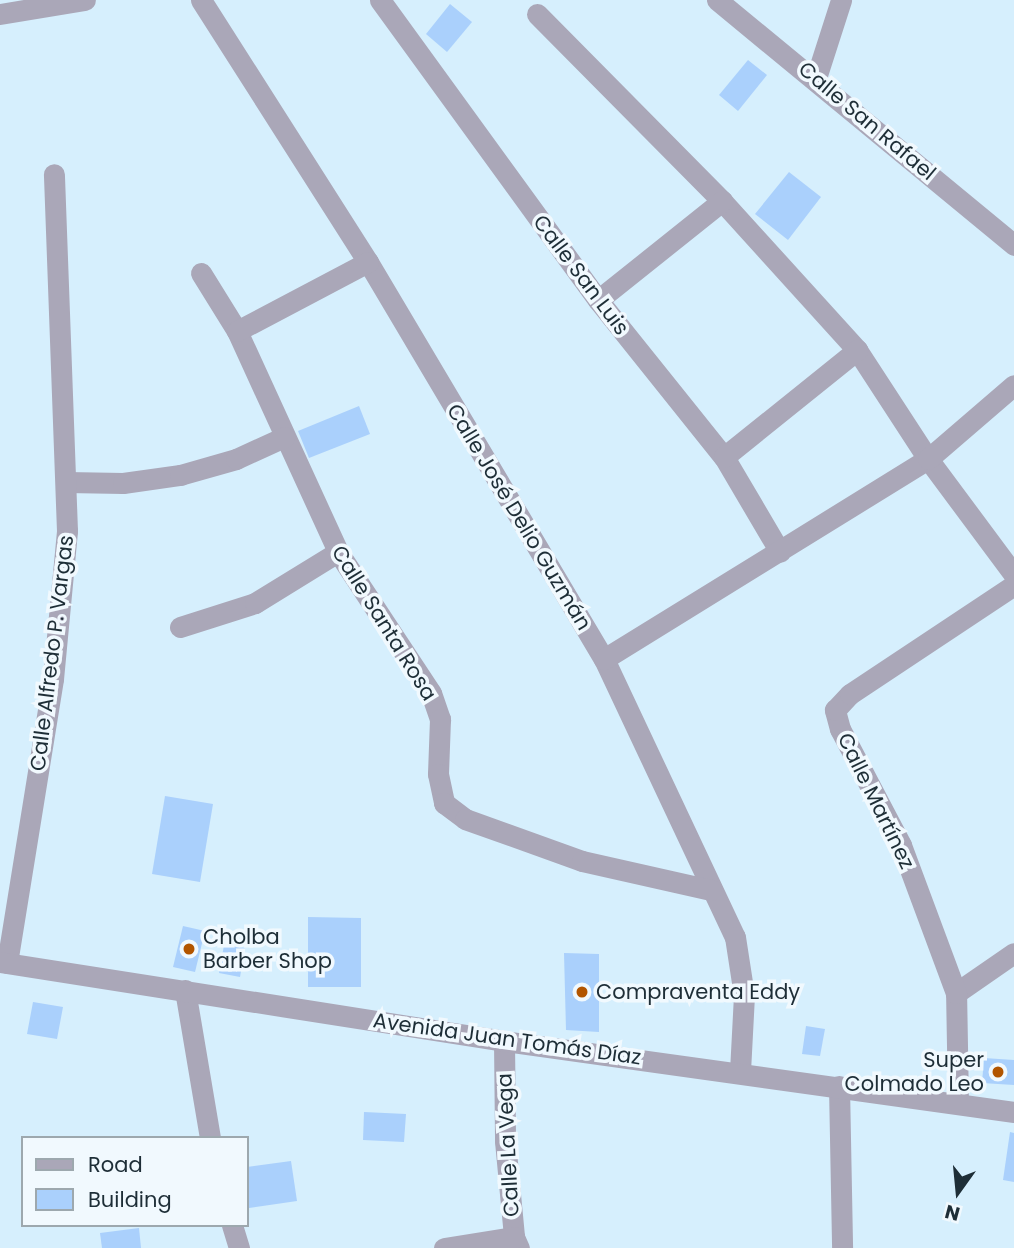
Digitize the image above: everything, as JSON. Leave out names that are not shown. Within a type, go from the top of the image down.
[{"type":"street","points":[[0,14],[85,0]]},
{"type":"street","name":"Calle José Delio Guzmán","points":[[201,0],[368,262],[604,659],[735,937],[744,995],[740,1070]]},
{"type":"street","name":"Calle San Luis","points":[[380,0],[598,300],[724,457],[780,552]]},
{"type":"street","name":"Calle San Rafael","points":[[718,0],[816,78],[1014,245]]},
{"type":"street","points":[[816,78],[841,0]]},
{"type":"street","points":[[537,14],[722,201],[857,350],[928,459],[1014,575]]},
{"type":"street","name":"Calle Alfredo P. Vargas","points":[[4,962],[53,679],[67,531],[54,174]]},
{"type":"street","points":[[598,300],[722,201]]},
{"type":"street","points":[[237,331],[368,262]]},
{"type":"street","name":"Calle Santa Rosa","points":[[201,273],[237,331],[338,552],[432,693],[440,719],[438,774],[444,803],[465,819],[582,861],[711,890]]},
{"type":"street","points":[[724,457],[857,350]]},
{"type":"street","points":[[604,659],[928,459],[1014,386]]},
{"type":"street","points":[[66,482],[123,483],[180,475],[236,459],[284,438]]},
{"type":"street","points":[[180,627],[255,603],[338,552]]},
{"type":"street","name":"Calle Martínez","points":[[958,1103],[956,993],[901,845],[840,729],[835,710],[850,694],[1014,585]]},
{"type":"street","points":[[956,993],[1014,953]]},
{"type":"street","name":"Avenida Juan Tomás Díaz","points":[[4,962],[504,1041],[740,1070],[1014,1111]]},
{"type":"street","points":[[185,990],[210,1136]]},
{"type":"street","name":"Calle La Vega","points":[[504,1041],[505,1141],[516,1242]]},
{"type":"street","points":[[839,1086],[842,1248]]},
{"type":"street","points":[[233,1227],[239,1248]]},
{"type":"street","points":[[444,1248],[516,1242]]},
{"type":"building","points":[[450,4],[472,22],[447,52],[426,34]]},
{"type":"building","points":[[748,60],[767,75],[738,111],[719,95]]},
{"type":"building","points":[[789,172],[821,197],[788,240],[755,214]]},
{"type":"building","points":[[359,406],[370,434],[309,458],[298,431]]},
{"type":"building","points":[[165,796],[213,804],[200,882],[152,874]]},
{"type":"building","points":[[308,917],[361,918],[361,987],[308,987]]},
{"type":"building","name":"Cholba Barber Shop","points":[[183,926],[205,931],[195,972],[173,967]]},
{"type":"building","points":[[224,945],[245,948],[240,977],[219,973]]},
{"type":"building","name":"Compraventa Eddy","points":[[564,953],[599,954],[599,1032],[566,1030]]},
{"type":"building","points":[[33,1002],[63,1007],[57,1039],[27,1034]]},
{"type":"building","points":[[806,1026],[825,1029],[820,1056],[802,1054]]},
{"type":"building","name":"Super Colmado Leo","points":[[984,1058],[1014,1060],[1014,1085],[982,1083]]},
{"type":"building","points":[[364,1112],[406,1114],[404,1142],[363,1140]]},
{"type":"building","points":[[1010,1132],[1014,1133],[1014,1182],[1003,1180]]},
{"type":"building","points":[[291,1161],[297,1201],[249,1208],[248,1167]]},
{"type":"building","points":[[139,1228],[141,1248],[102,1248],[100,1233]]},
{"type":"place","name":"Cholba Barber Shop","points":[[189,949]]},
{"type":"place","name":"Compraventa Eddy","points":[[582,992]]},
{"type":"place","name":"Super Colmado Leo","points":[[998,1072]]}]
